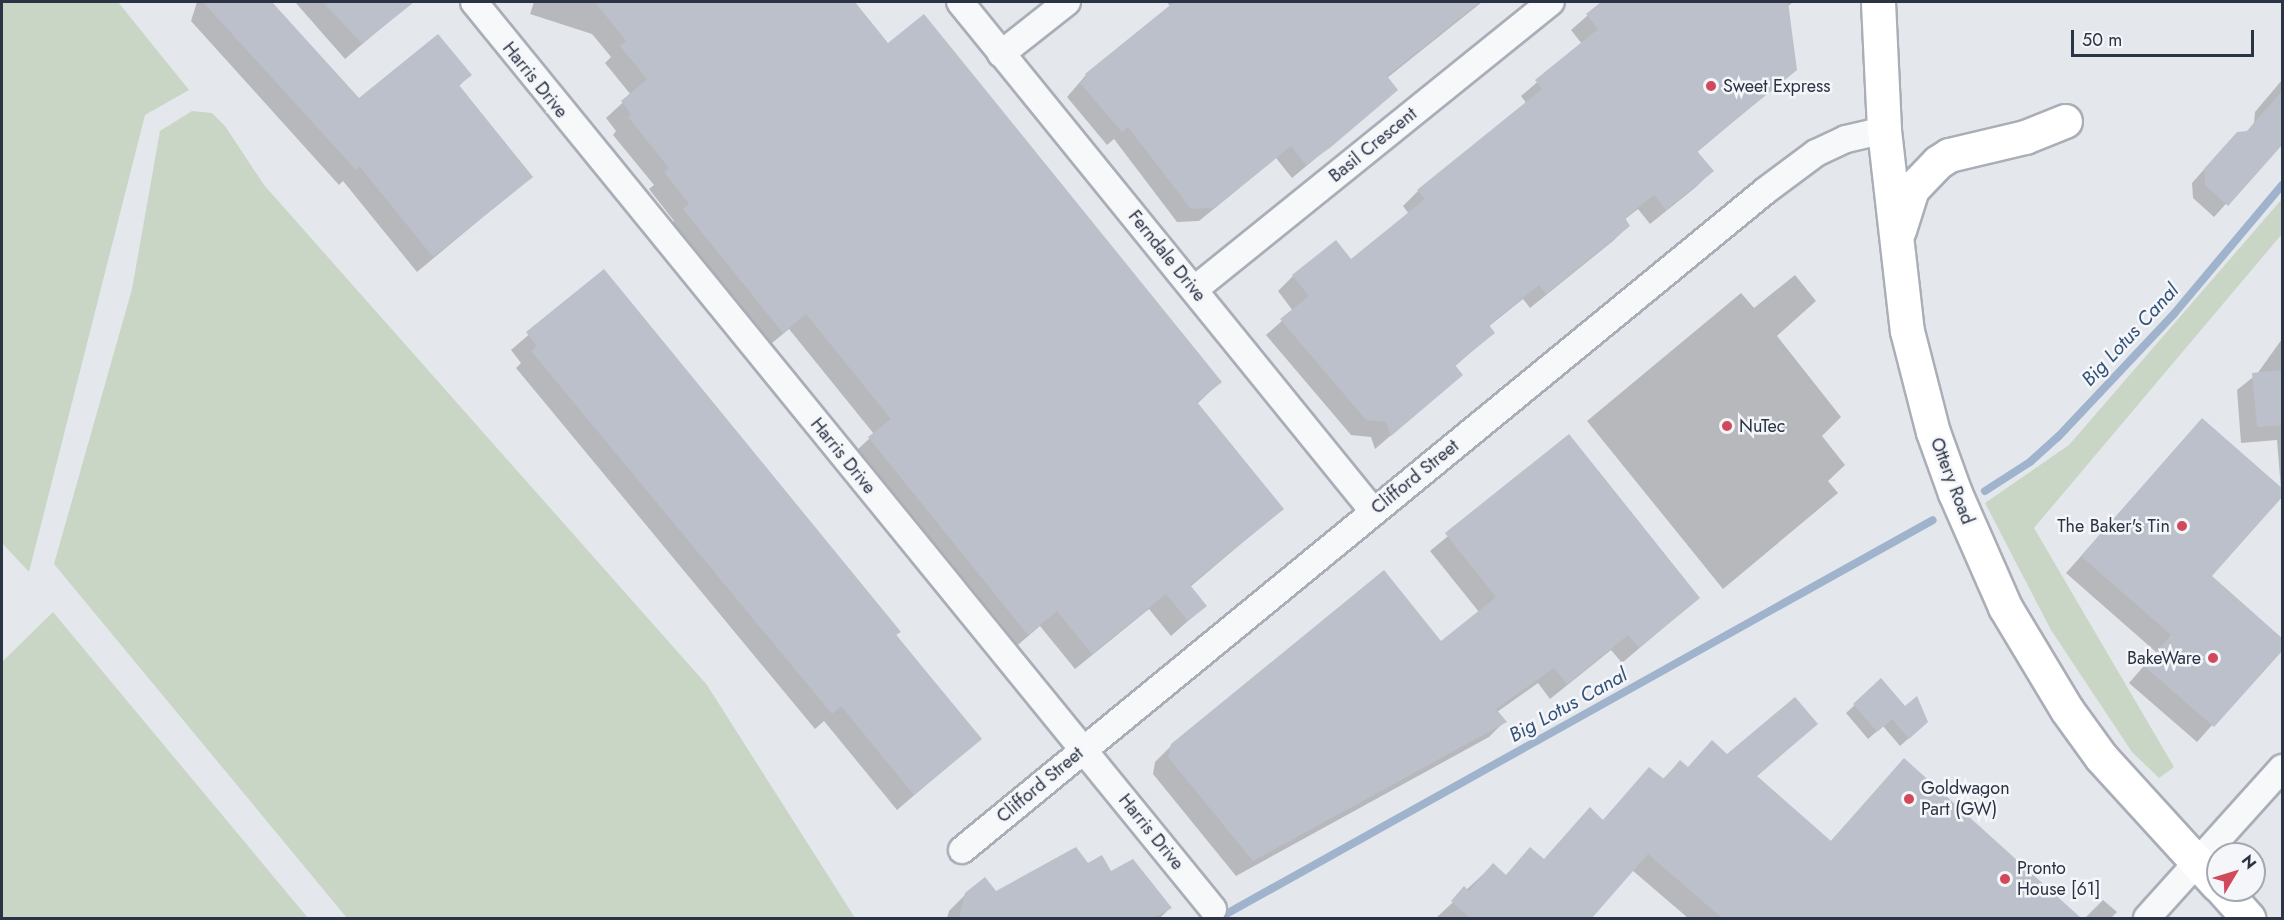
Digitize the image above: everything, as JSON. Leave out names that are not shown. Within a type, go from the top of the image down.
[{"type":"street","name":"Harris Drive","points":[[474,2],[1213,909]]},
{"type":"street","name":"Ferndale Drive","points":[[960,2],[1373,511]]},
{"type":"street","points":[[1001,54],[1067,2]]},
{"type":"street","name":"Basil Crescent","points":[[1195,289],[1551,2]]},
{"type":"street","name":"Ottery Road","points":[[1878,2],[1884,130],[1895,244],[1915,368],[1955,493],[2005,607],[2067,710],[2100,757],[2206,872]]},
{"type":"street","points":[[1895,244],[1912,189],[1938,162],[1949,155],[2025,137],[2065,121]]},
{"type":"street","name":"Clifford Street","points":[[962,850],[1373,511],[1816,153],[1846,139],[1884,130]]},
{"type":"street","points":[[2231,842],[2283,768]]},
{"type":"street","points":[[2147,918],[2206,875]]},
{"type":"street","points":[[2234,902],[2248,918]]},
{"type":"green space","points":[[2,2],[118,2],[189,90],[145,115],[29,572],[2,543]]},
{"type":"green space","points":[[192,111],[212,113],[225,126],[264,185],[707,685],[855,918],[347,918],[54,564],[132,289],[160,131]]},
{"type":"green space","points":[[2282,199],[2282,234],[2034,528],[2174,767],[2159,778],[2132,752],[2051,630],[1985,503],[2069,445]]},
{"type":"green space","points":[[53,612],[308,918],[2,918],[2,662]]},
{"type":"building","points":[[203,2],[272,2],[359,98],[438,34],[472,75],[459,85],[533,177],[433,257],[360,167],[356,170]]},
{"type":"building","points":[[323,2],[414,2],[362,44]]},
{"type":"building","points":[[595,2],[855,2],[888,43],[924,14],[1222,382],[1197,402],[1284,509],[1190,585],[1207,606],[1188,621],[1166,594],[1092,654],[1057,611],[1028,635],[868,437],[891,419],[806,314],[783,333],[683,209],[689,204],[664,172],[669,168],[628,117],[631,114],[621,101],[647,79],[620,46],[626,41]]},
{"type":"building","points":[[1174,2],[1480,2],[1387,76],[1398,90],[1331,147],[1306,165],[1291,146],[1215,208],[1191,209],[1128,127],[1122,132],[1080,83],[1087,77],[1085,74]]},
{"type":"building","points":[[1601,2],[1788,2],[1797,70],[1697,151],[1714,171],[1666,210],[1654,195],[1625,218],[1630,226],[1546,294],[1539,285],[1489,325],[1495,333],[1455,365],[1463,375],[1391,436],[1386,422],[1366,420],[1280,319],[1309,296],[1292,275],[1336,240],[1351,259],[1425,199],[1417,190],[1542,89],[1535,80],[1598,29],[1586,14]]},
{"type":"building","points":[[2283,90],[2283,144],[2228,206],[2205,185],[2204,169],[2237,132],[2247,131]]},
{"type":"building","points":[[604,269],[901,632],[896,635],[982,739],[914,795],[841,706],[832,714],[531,351],[537,346],[526,332]]},
{"type":"building","points":[[2283,370],[2283,425],[2257,427],[2252,373]]},
{"type":"building","name":"The Baker's Tin","points":[[2202,418],[2283,489],[2283,496],[2212,576],[2283,639],[2283,650],[2214,727],[2144,666],[2171,635],[2081,556]]},
{"type":"building","points":[[1569,434],[1700,598],[1639,648],[1628,635],[1567,684],[1554,668],[1496,709],[1507,722],[1253,861],[1168,757],[1171,744],[1384,570],[1441,641],[1496,597],[1445,533]]},
{"type":"building","points":[[1881,678],[1905,706],[1917,696],[1928,722],[1909,739],[1892,719],[1877,732],[1853,704]]},
{"type":"building","points":[[1795,697],[1818,724],[1757,776],[1831,841],[1904,758],[2081,918],[1722,918],[1648,854],[1592,918],[1470,918],[1451,901],[1464,886],[1469,891],[1493,863],[1506,875],[1530,847],[1544,859],[1590,807],[1603,820],[1649,767],[1664,779],[1680,760],[1688,767],[1712,740],[1727,754]]},
{"type":"building","points":[[1076,847],[1088,863],[1102,855],[1111,871],[1133,859],[1172,908],[1153,918],[959,918],[965,893],[985,877],[996,891]]},
{"type":"waterway","name":"Big Lotus Canal","points":[[1985,491],[2030,462],[2058,437],[2173,315],[2282,185]]},
{"type":"waterway","name":"Big Lotus Canal","points":[[1219,918],[1933,520]]},
{"type":"place","name":"Sweet Express","points":[[1711,86]]},
{"type":"place","name":"NuTec","points":[[1727,426]]},
{"type":"place","name":"The Baker's Tin","points":[[2182,526]]},
{"type":"place","name":"BakeWare","points":[[2213,658]]},
{"type":"place","name":"Goldwagon Part (GW)","points":[[1909,799]]},
{"type":"place","name":"Pronto House [61]","points":[[2005,879]]}]
